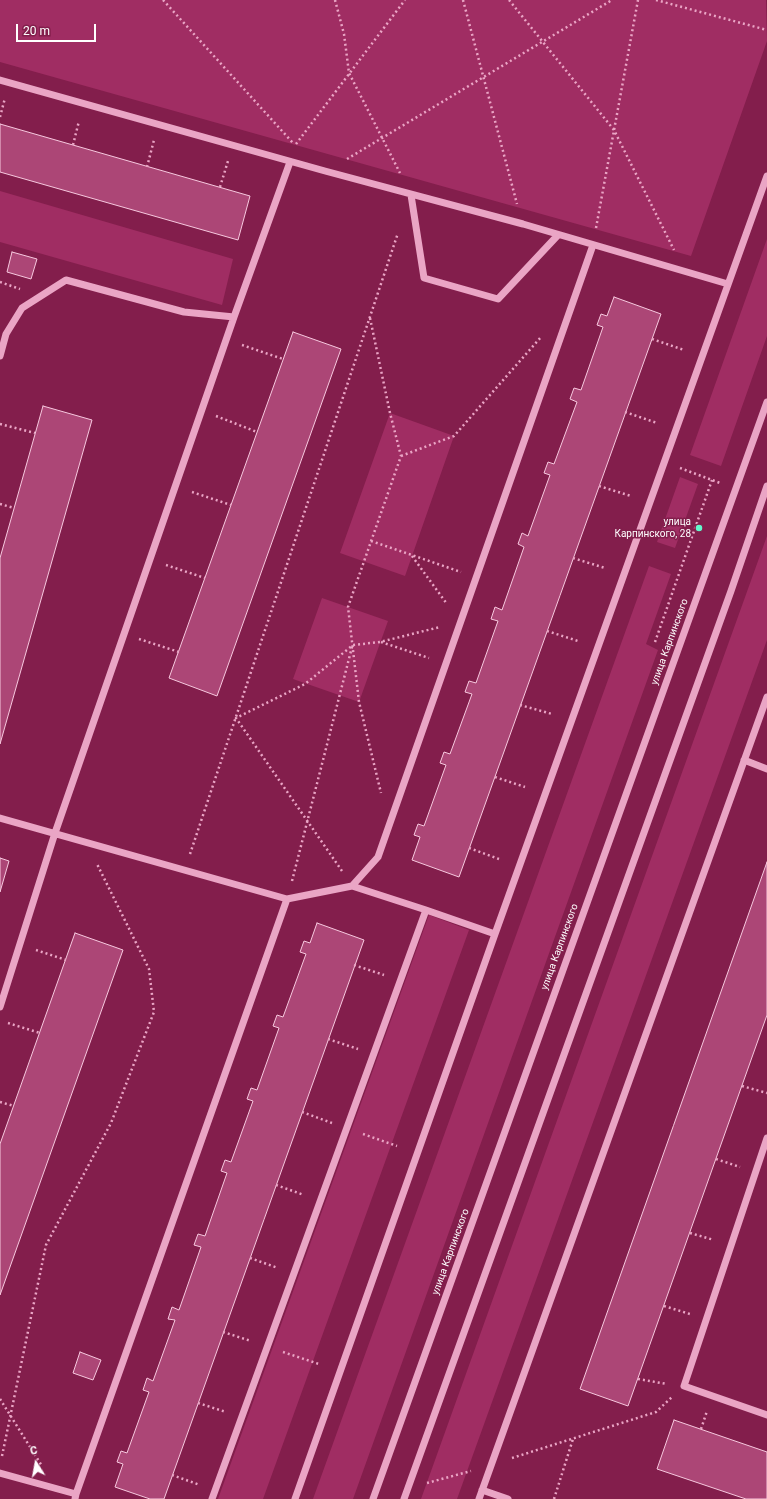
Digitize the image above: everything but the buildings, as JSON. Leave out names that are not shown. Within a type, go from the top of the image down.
[{"type":"street","points":[[0,80],[325,172],[523,224],[728,284]]},
{"type":"street","points":[[0,1007],[55,833],[226,340],[290,162]]},
{"type":"street","points":[[295,1499],[495,934],[767,176]]},
{"type":"street","points":[[411,195],[424,278],[490,297],[498,299],[558,235]]},
{"type":"street","points":[[352,886],[378,857],[593,245]]},
{"type":"street","points":[[0,356],[6,334],[22,308],[66,280],[184,312],[234,318]]},
{"type":"street","name":"улица Карпинского","points":[[373,1499],[767,402]]},
{"type":"street","points":[[404,1499],[731,591],[767,486]]},
{"type":"street","points":[[479,1499],[767,697]]},
{"type":"street","points":[[744,760],[767,769]]},
{"type":"street","points":[[0,818],[287,899],[352,886],[495,934]]},
{"type":"street","points":[[0,1473],[56,1488],[76,1497],[287,899]]},
{"type":"street","points":[[212,1499],[426,910]]},
{"type":"street","points":[[767,1138],[684,1386],[767,1415]]},
{"type":"street","points":[[482,1490],[508,1499]]},
{"type":"path","points":[[163,0],[295,146],[405,0]]},
{"type":"path","points":[[335,0],[344,34],[349,73],[411,195]]},
{"type":"path","points":[[463,0],[523,224]]},
{"type":"path","points":[[509,0],[614,130],[686,272]]},
{"type":"path","points":[[325,172],[612,0]]},
{"type":"path","points":[[593,245],[638,0]]},
{"type":"path","points":[[656,0],[767,30]]},
{"type":"path","points":[[73,145],[84,104]]},
{"type":"path","points":[[147,167],[159,124]]},
{"type":"path","points":[[220,187],[233,145]]},
{"type":"path","points":[[184,870],[399,230]]},
{"type":"path","points":[[370,316],[390,413],[401,456],[348,607],[359,702],[382,794]]},
{"type":"path","points":[[401,456],[454,436],[542,336]]},
{"type":"path","points":[[652,339],[684,350]]},
{"type":"path","points":[[226,340],[283,359]]},
{"type":"path","points":[[202,411],[257,432]]},
{"type":"path","points":[[625,412],[657,423]]},
{"type":"path","points":[[0,424],[35,433]]},
{"type":"path","points":[[679,468],[720,483]]},
{"type":"path","points":[[655,642],[712,480]]},
{"type":"path","points":[[599,486],[631,496]]},
{"type":"path","points":[[175,487],[231,505]]},
{"type":"path","points":[[0,504],[14,508]]},
{"type":"path","points":[[371,541],[476,578]]},
{"type":"path","points":[[412,556],[447,604]]},
{"type":"path","points":[[573,558],[604,568]]},
{"type":"path","points":[[150,559],[205,578]]},
{"type":"path","points":[[236,718],[305,684],[352,645],[380,642],[440,627]]},
{"type":"path","points":[[547,631],[578,641]]},
{"type":"path","points":[[124,634],[179,652]]},
{"type":"path","points":[[380,642],[446,663]]},
{"type":"path","points":[[287,899],[352,645]]},
{"type":"path","points":[[520,705],[552,714]]},
{"type":"path","points":[[236,718],[352,886]]},
{"type":"path","points":[[495,777],[525,786]]},
{"type":"path","points":[[2,1459],[46,1245],[111,1123],[154,1012],[149,969],[86,842]]},
{"type":"path","points":[[469,848],[499,859]]},
{"type":"path","points":[[20,944],[66,960]]},
{"type":"path","points":[[354,965],[400,980]]},
{"type":"path","points":[[7,1022],[40,1033]]},
{"type":"path","points":[[328,1039],[373,1054]]},
{"type":"path","points":[[742,1086],[767,1093]]},
{"type":"path","points":[[0,1102],[14,1106]]},
{"type":"path","points":[[716,1160],[756,1171]]},
{"type":"path","points":[[276,1185],[320,1201]]},
{"type":"path","points":[[690,1232],[731,1246]]},
{"type":"path","points":[[250,1258],[294,1273]]},
{"type":"path","points":[[664,1306],[706,1319]]},
{"type":"path","points":[[638,1379],[684,1386]]},
{"type":"path","points":[[408,1489],[491,1466],[516,1456],[656,1412],[684,1386]]},
{"type":"path","points":[[0,1398],[56,1488]]},
{"type":"path","points":[[198,1403],[241,1417]]},
{"type":"path","points":[[554,1499],[573,1438]]},
{"type":"path","points":[[172,1475],[215,1490]]},
{"type":"shaded area","points":[[0,0],[766,0],[767,41],[691,256],[0,62]]},
{"type":"shaded area","points":[[0,191],[233,259],[222,305],[0,242]]},
{"type":"shaded area","points":[[767,239],[767,336],[721,466],[690,455]]},
{"type":"shaded area","points":[[390,413],[454,436],[405,576],[340,553]]},
{"type":"shaded area","points":[[680,477],[698,484],[675,548],[657,542]]},
{"type":"shaded area","points":[[767,536],[767,640],[457,1499],[421,1499]]},
{"type":"shaded area","points":[[649,566],[671,574],[646,644],[658,650],[353,1499],[313,1499]]},
{"type":"shaded area","points":[[322,598],[388,621],[359,702],[293,679]]},
{"type":"shaded area","points":[[429,915],[469,930],[263,1499],[218,1499]]},
{"type":"place","name":"улица Карпинского, 28","points":[[699,528]]}]
